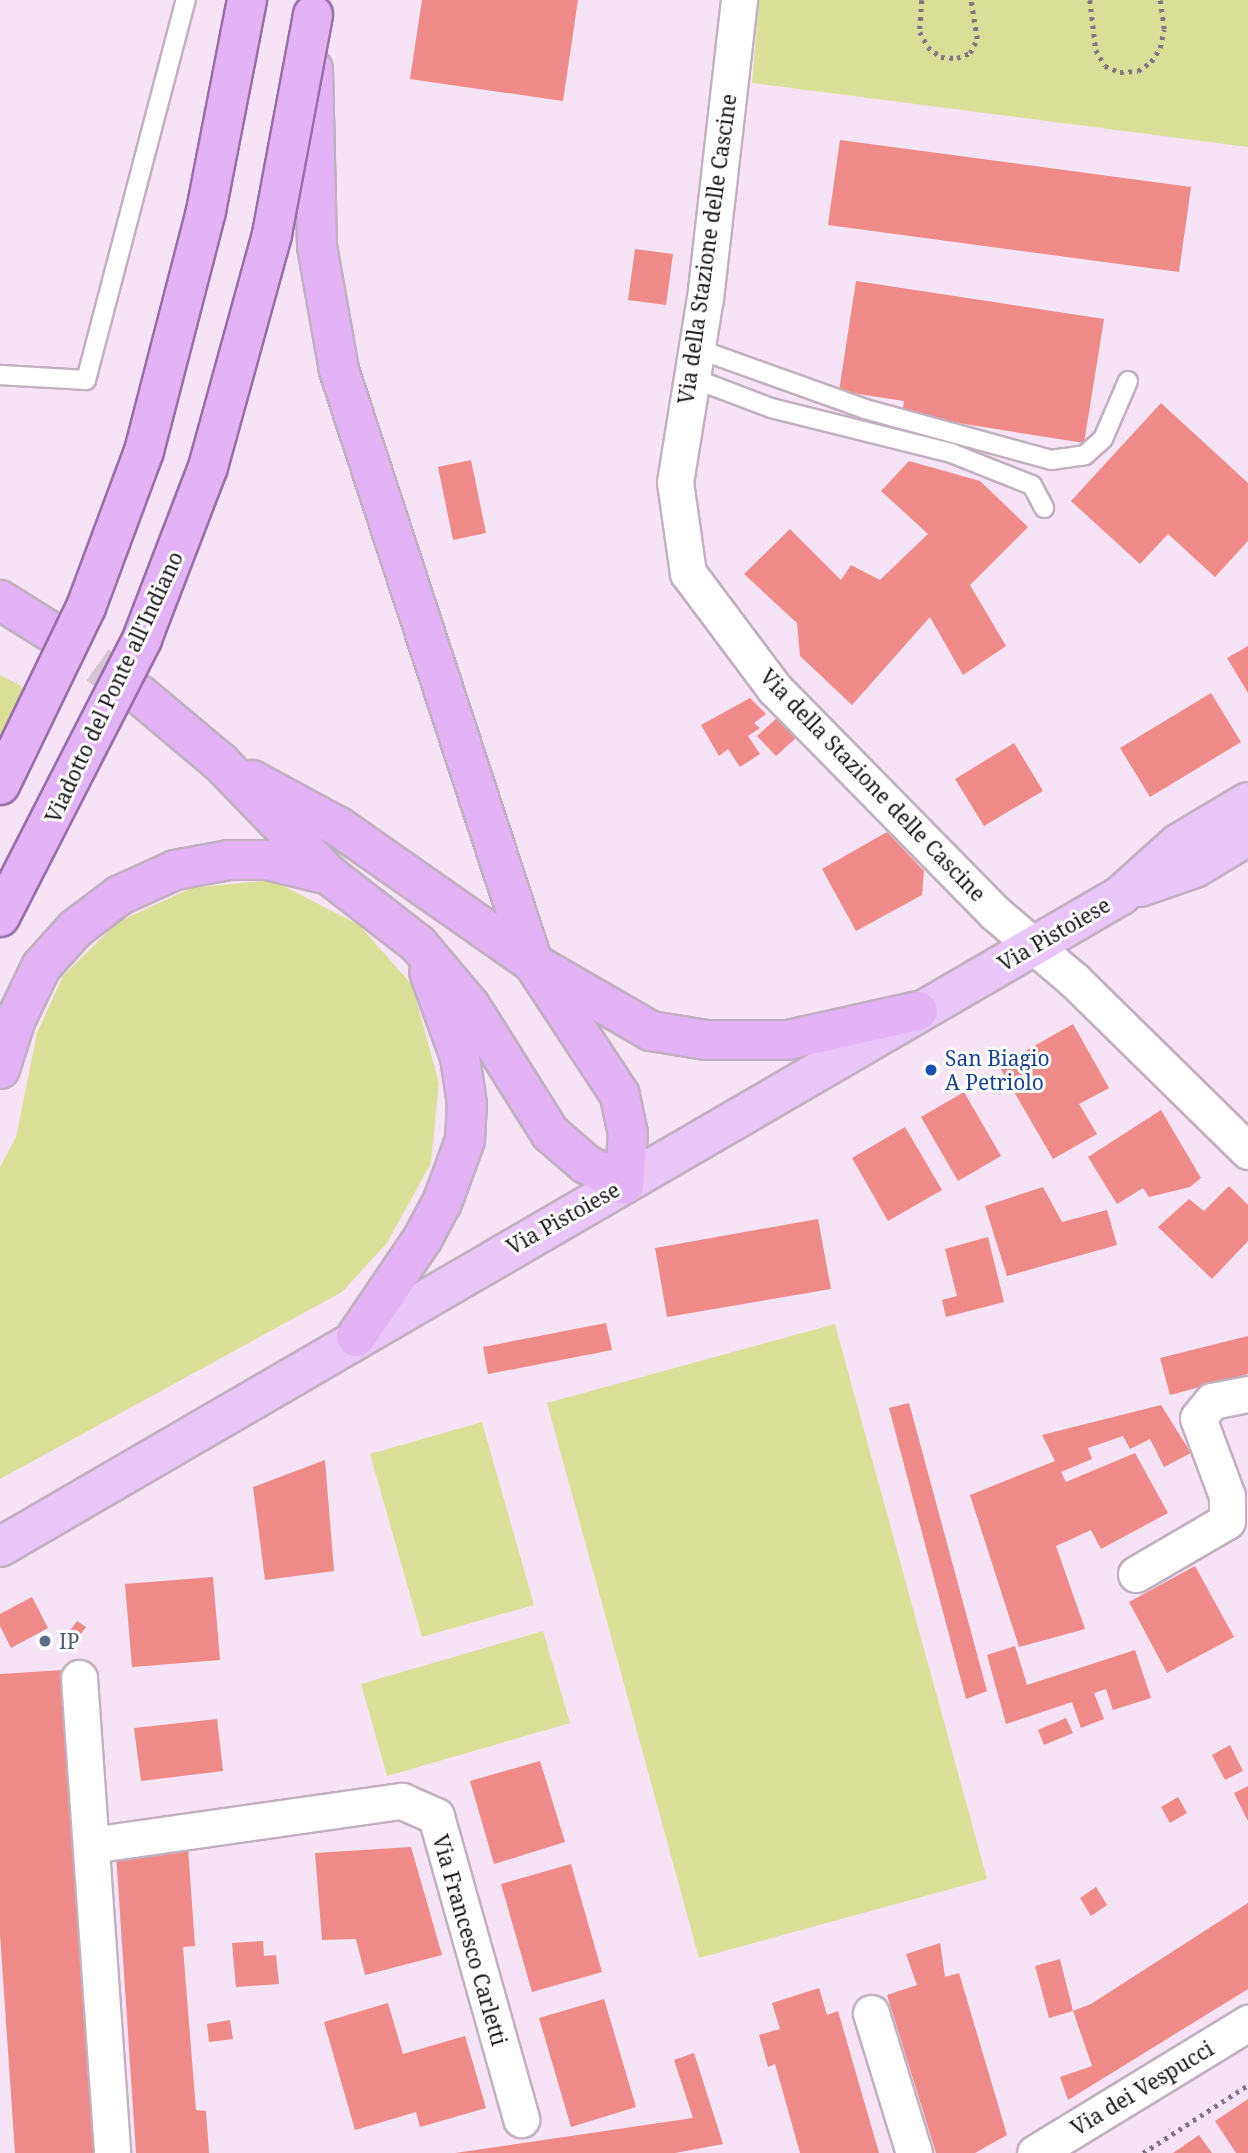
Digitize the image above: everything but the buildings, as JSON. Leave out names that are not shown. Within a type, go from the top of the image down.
[{"type":"highway","points":[[0,785],[86,607],[144,451],[206,211],[247,0]]},
{"type":"highway","points":[[141,695],[221,763],[329,875],[418,944],[471,1007],[550,1133],[586,1164],[624,1184],[628,1134],[620,1095],[533,963],[331,339],[314,196],[313,8]]},
{"type":"highway","name":"Viadotto del Ponte all'Indiano","points":[[0,916],[142,639],[204,479],[272,234],[313,8]]},
{"type":"highway","points":[[0,600],[51,632]]},
{"type":"highway","points":[[221,763],[340,827],[533,963],[651,1031],[706,1040],[788,1040],[918,1011]]},
{"type":"highway","points":[[0,1069],[16,1019],[41,967],[75,929],[120,895],[175,870],[229,860],[267,860],[329,875]]},
{"type":"highway","points":[[356,1337],[424,1238],[442,1203],[465,1140],[467,1104],[460,1058],[418,944]]},
{"type":"main road","name":"Via Pistoiese","points":[[1128,891],[1179,843],[1248,802]]},
{"type":"main road","name":"Via Pistoiese","points":[[0,1547],[356,1337],[1128,891],[1195,868],[1248,836]]},
{"type":"street","name":"Via della Stazione delle Cascine","points":[[739,0],[705,297],[693,363],[690,449],[675,482],[688,573],[774,688],[995,913],[1034,945],[1248,1151]]},
{"type":"street","points":[[1136,1574],[1227,1521],[1227,1496],[1198,1418],[1212,1401],[1248,1394]]},
{"type":"street","points":[[79,1678],[112,2153]]},
{"type":"street","name":"Via Francesco Carletti","points":[[91,1845],[402,1801],[436,1816],[521,2119]]},
{"type":"street","points":[[871,2012],[914,2153]]},
{"type":"street","name":"Via dei Vespucci","points":[[1035,2153],[1248,2023]]},
{"type":"lane","points":[[0,375],[86,380],[186,0]]},
{"type":"lane","points":[[693,363],[1051,460],[1085,455],[1103,439],[1128,381]]},
{"type":"lane","points":[[693,363],[771,408],[951,453],[1032,485],[1044,508]]},
{"type":"path","points":[[922,0],[920,32],[928,47],[942,57],[957,58],[970,53],[977,39],[971,0]]},
{"type":"path","points":[[1090,0],[1096,50],[1105,66],[1120,72],[1138,71],[1152,62],[1160,48],[1164,29],[1160,0]]},
{"type":"path","points":[[1143,2153],[1248,2085]]},
{"type":"green space","points":[[759,0],[1248,0],[1248,147],[752,83]]},
{"type":"green space","points":[[0,675],[20,685],[25,694],[0,744]]},
{"type":"green space","points":[[272,880],[359,925],[412,985],[439,1083],[431,1163],[387,1243],[342,1292],[0,1479],[0,1167],[16,1137],[37,1033],[63,976],[118,922],[191,888]]},
{"type":"green space","points":[[835,1324],[987,1879],[699,1958],[547,1403]]},
{"type":"green space","points":[[482,1422],[534,1605],[422,1637],[370,1454]]},
{"type":"green space","points":[[543,1631],[570,1723],[387,1776],[361,1684]]},
{"type":"tunnel","points":[[51,632],[140,695]]},
{"type":"place","name":"San Biagio A Petriolo","points":[[931,1070]]},
{"type":"place","name":"IP","points":[[45,1641]]}]
